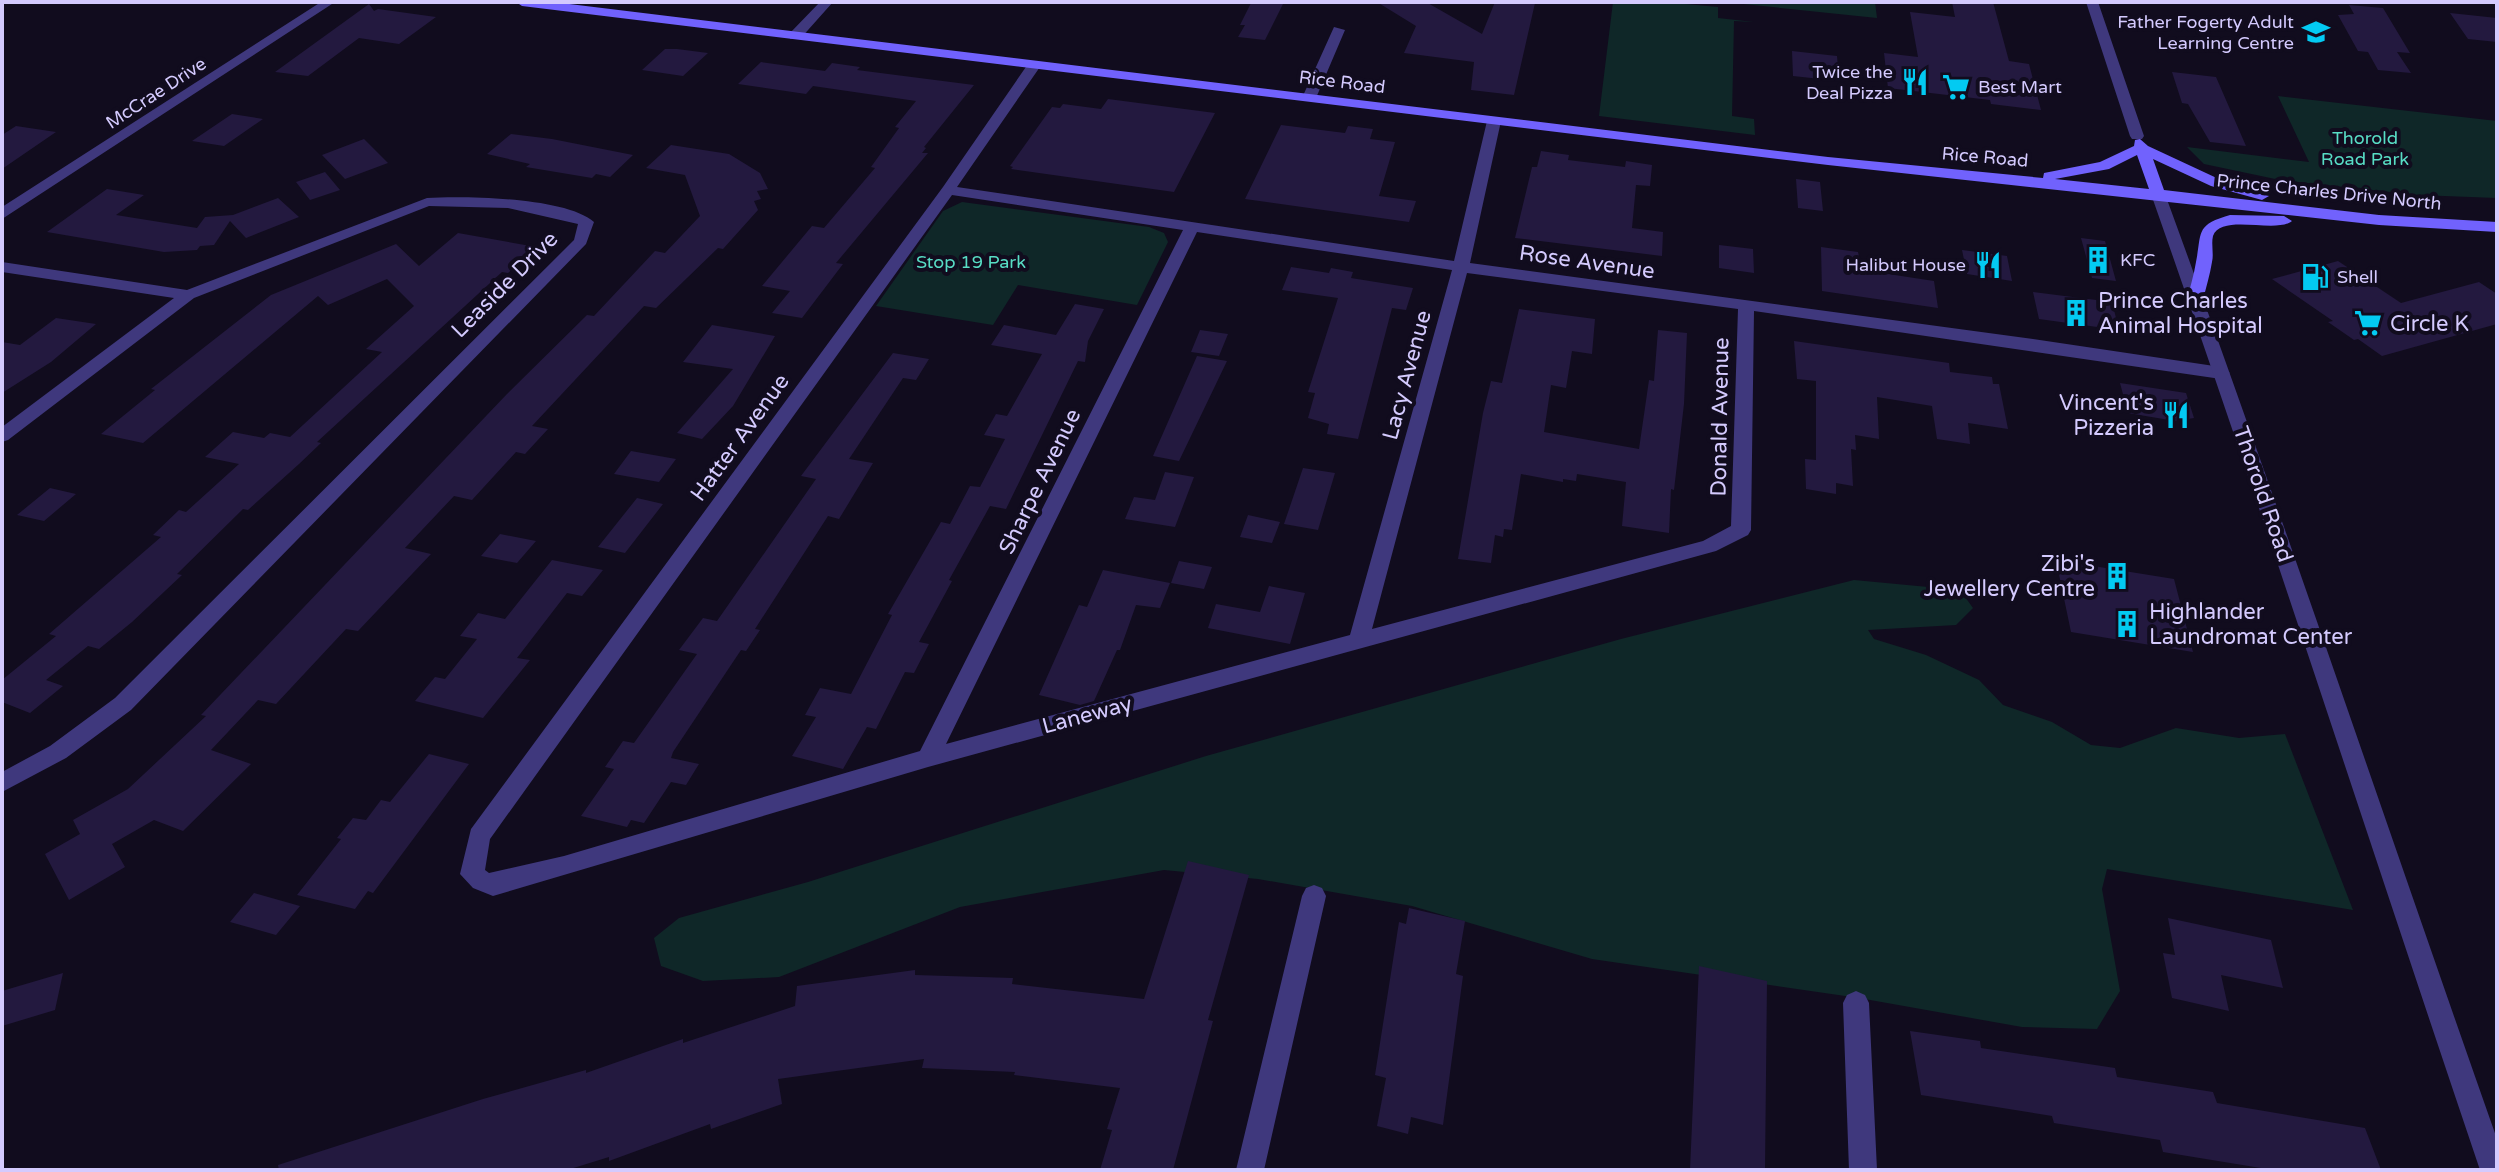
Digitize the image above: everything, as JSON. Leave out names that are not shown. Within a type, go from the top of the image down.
[{"type":"main road","name":"Rice Road","points":[[522,2],[1828,161],[2158,194]]},
{"type":"main road","points":[[2022,181],[2089,170],[2139,142],[2228,187],[2379,220]]},
{"type":"main road","name":"Thorold Road","points":[[2139,142],[2158,194]]},
{"type":"main road","name":"Prince Charles Drive North","points":[[2158,194],[2379,220],[2497,227]]},
{"type":"main road","points":[[2195,300],[2205,259],[2205,237],[2217,223],[2230,220],[2379,220]]},
{"type":"street","name":"McCrae Drive","points":[[2,214],[329,2]]},
{"type":"street","points":[[795,36],[827,2]]},
{"type":"street","name":"Thorold Road","points":[[2092,2],[2139,142]]},
{"type":"street","points":[[1309,98],[1339,30]]},
{"type":"street","name":"Hatter Avenue","points":[[479,836],[948,190],[1035,64]]},
{"type":"street","name":"Lacy Avenue","points":[[1359,640],[1461,267],[1494,121]]},
{"type":"street","name":"Rose Avenue","points":[[948,190],[1461,267],[1746,304],[2221,373]]},
{"type":"street","name":"Thorold Road","points":[[2158,194],[2262,483],[2345,738],[2494,1170]]},
{"type":"street","name":"Leaside Drive","points":[[2,267],[188,295],[427,202],[466,200],[557,211],[586,222],[581,241],[123,704],[58,752],[2,783]]},
{"type":"street","name":"Sharpe Avenue","points":[[928,758],[1193,225]]},
{"type":"street","points":[[2,436],[188,295]]},
{"type":"street","name":"Donald Avenue","points":[[1741,530],[1746,304]]},
{"type":"street","name":"Laneway","points":[[479,836],[472,874],[493,885],[928,758],[1709,546],[1741,530]]},
{"type":"street","points":[[1250,1170],[1314,896]]},
{"type":"street","points":[[1856,1003],[1863,1170]]},
{"type":"green space","points":[[1613,2],[1664,2],[1718,7],[1718,18],[1754,22],[1734,21],[1732,116],[1754,119],[1755,135],[1599,116]]},
{"type":"green space","points":[[1724,2],[1875,2],[1877,18]]},
{"type":"green space","name":"Thorold Road Park","points":[[2278,96],[2497,121],[2497,198],[2418,195],[2280,180],[2204,164],[2187,147],[2309,162]]},
{"type":"green space","name":"Stop 19 Park","points":[[962,202],[1149,227],[1164,233],[1168,242],[1137,305],[1018,285],[993,325],[876,306],[943,211]]},
{"type":"green space","points":[[1854,580],[1960,590],[1973,608],[1956,625],[1868,630],[1874,639],[1926,655],[1979,680],[2003,705],[2052,722],[2091,745],[2120,748],[2176,728],[2239,738],[2285,734],[2353,910],[2107,869],[2102,889],[2120,991],[2097,1029],[2022,1027],[1859,998],[1592,959],[1412,906],[1258,879],[1164,870],[960,907],[779,977],[703,981],[661,966],[654,938],[679,918],[808,882],[1206,756],[1621,639]]},
{"type":"building","points":[[1284,2],[1265,40],[1238,37],[1245,25],[1240,25],[1251,3]]},
{"type":"building","points":[[1377,2],[1426,2],[1482,34],[1495,2],[1535,3],[1514,95],[1471,90],[1474,62],[1404,53],[1416,26]]},
{"type":"building","points":[[1952,2],[1993,2],[2009,61],[2029,64],[2041,110],[1991,104],[1990,100],[1888,88],[1884,53],[1918,57],[1910,12],[1955,17]]},
{"type":"building","points":[[369,4],[374,11],[436,17],[399,44],[359,38],[308,76],[275,72]]},
{"type":"building","points":[[2349,5],[2383,8],[2410,53],[2397,52],[2411,73],[2378,70],[2368,52],[2358,51],[2338,15],[2354,14]]},
{"type":"building","points":[[2450,13],[2497,18],[2497,42],[2468,39]]},
{"type":"building","points":[[665,49],[708,53],[683,76],[642,70]]},
{"type":"building","points":[[1792,51],[1837,56],[1839,81],[1793,76]]},
{"type":"building","points":[[761,62],[825,71],[832,63],[860,67],[857,70],[974,85],[924,147],[922,153],[928,153],[836,263],[843,264],[802,318],[772,313],[790,291],[762,286],[812,226],[824,228],[875,168],[871,167],[899,128],[895,127],[916,101],[813,86],[806,94],[738,84]]},
{"type":"building","points":[[2172,72],[2216,77],[2246,146],[2210,142],[2188,104],[2182,103]]},
{"type":"building","points":[[1108,99],[1215,113],[1174,192],[1011,169],[1013,167],[1010,166],[1052,107],[1060,108],[1063,104],[1101,109]]},
{"type":"building","points":[[232,114],[263,119],[224,146],[192,141]]},
{"type":"building","points":[[1281,125],[1345,133],[1348,126],[1373,129],[1370,139],[1395,142],[1379,196],[1416,201],[1409,222],[1245,199]]},
{"type":"building","points":[[16,126],[56,132],[2,169],[2,135]]},
{"type":"building","points":[[511,134],[633,155],[610,177],[596,174],[592,178],[526,167],[530,164],[487,154]]},
{"type":"building","points":[[364,139],[388,163],[345,179],[322,155]]},
{"type":"building","points":[[671,145],[729,154],[760,173],[768,189],[757,191],[761,199],[754,201],[758,210],[723,249],[718,248],[656,308],[644,306],[532,426],[548,429],[525,454],[516,452],[472,500],[454,496],[405,548],[431,554],[358,631],[346,629],[276,704],[258,700],[211,750],[251,764],[183,831],[154,820],[112,844],[125,867],[69,900],[45,854],[80,834],[73,820],[128,789],[206,716],[201,715],[507,394],[587,315],[594,316],[655,251],[665,253],[700,216],[685,175],[646,168]]},
{"type":"building","points":[[1541,151],[1569,155],[1568,160],[1625,167],[1626,161],[1652,165],[1650,186],[1636,185],[1632,228],[1663,232],[1662,256],[1515,238],[1532,167],[1537,167]]},
{"type":"building","points":[[325,172],[340,190],[310,200],[296,182]]},
{"type":"building","points":[[1796,179],[1820,182],[1823,211],[1798,208]]},
{"type":"building","points":[[107,189],[144,195],[116,215],[197,228],[205,217],[233,215],[278,198],[299,217],[246,238],[230,221],[214,245],[200,246],[197,250],[164,252],[47,232]]},
{"type":"building","points":[[458,233],[536,247],[508,273],[502,272],[317,442],[321,443],[248,510],[243,509],[177,574],[182,575],[132,622],[99,649],[88,646],[46,680],[63,686],[30,713],[2,702],[2,680],[56,636],[49,634],[161,537],[153,535],[179,510],[186,512],[239,464],[205,457],[233,432],[264,438],[270,433],[290,437],[382,352],[366,349],[414,306],[387,279],[328,305],[318,296],[143,443],[101,434],[155,390],[151,389],[271,295],[396,244],[419,266]]},
{"type":"building","name":"KFC","points":[[2081,238],[2105,241],[2116,281],[2092,278]]},
{"type":"building","points":[[1719,245],[1753,249],[1754,273],[1719,268]]},
{"type":"building","points":[[1821,247],[1858,252],[1862,270],[1934,281],[1938,308],[1822,291]]},
{"type":"building","points":[[1962,250],[2007,256],[2012,281],[1967,274]]},
{"type":"building","points":[[2338,261],[2401,303],[2479,282],[2497,294],[2497,324],[2382,356],[2328,322],[2333,321],[2272,279]]},
{"type":"building","points":[[1291,267],[1329,273],[1331,268],[1353,272],[1351,278],[1413,288],[1406,310],[1392,308],[1358,439],[1327,434],[1329,424],[1308,418],[1315,393],[1308,392],[1338,298],[1282,290]]},
{"type":"building","name":"Prince Charles Animal Hospital","points":[[2033,292],[2112,302],[2119,330],[2039,319]]},
{"type":"building","points":[[1075,304],[1104,309],[1088,341],[1085,362],[1078,361],[1006,509],[990,506],[949,580],[952,581],[919,642],[929,644],[914,673],[905,672],[876,729],[867,727],[843,769],[792,756],[816,717],[805,715],[820,688],[851,694],[892,615],[888,614],[941,522],[950,524],[970,486],[980,487],[1005,439],[984,435],[996,414],[1007,416],[1042,354],[991,345],[1004,325],[1056,335]]},
{"type":"building","points":[[1519,309],[1595,319],[1592,354],[1572,351],[1566,388],[1551,385],[1544,432],[1639,449],[1649,380],[1654,381],[1658,330],[1687,333],[1684,404],[1674,490],[1671,489],[1669,533],[1622,526],[1626,482],[1577,474],[1576,481],[1563,479],[1563,482],[1521,474],[1512,530],[1504,529],[1503,537],[1495,535],[1491,563],[1458,559],[1483,413],[1491,381],[1502,383]]},
{"type":"building","points":[[56,318],[96,324],[51,362],[2,393],[2,342],[20,345]]},
{"type":"building","points":[[712,325],[775,336],[733,406],[702,439],[677,433],[733,369],[683,362]]},
{"type":"building","points":[[1200,330],[1228,334],[1219,356],[1191,352]]},
{"type":"building","points":[[1794,341],[1949,363],[1950,372],[1992,377],[1993,384],[1999,384],[2008,429],[1968,423],[1970,444],[1937,439],[1932,406],[1877,397],[1879,439],[1855,435],[1856,450],[1851,449],[1853,486],[1836,483],[1836,494],[1806,489],[1805,459],[1816,460],[1816,381],[1797,379]]},
{"type":"building","points":[[893,353],[929,359],[916,380],[903,378],[849,459],[873,463],[839,519],[828,516],[755,629],[760,630],[746,651],[741,650],[673,752],[671,758],[699,764],[686,785],[671,782],[644,823],[631,820],[627,827],[581,816],[614,769],[605,767],[623,741],[634,743],[697,654],[679,650],[703,618],[717,621],[816,479],[801,476]]},
{"type":"building","points":[[1197,356],[1227,361],[1179,461],[1153,456]]},
{"type":"building","points":[[2120,383],[2186,393],[2194,418],[2175,421],[2128,413]]},
{"type":"building","points":[[631,451],[676,459],[659,482],[614,474]]},
{"type":"building","points":[[1303,468],[1335,473],[1318,530],[1284,524]]},
{"type":"building","points":[[1165,472],[1194,477],[1175,527],[1125,519],[1134,497],[1155,500]]},
{"type":"building","points":[[50,488],[76,494],[44,521],[17,515]]},
{"type":"building","points":[[637,498],[663,504],[625,553],[598,547]]},
{"type":"building","points":[[1248,515],[1280,522],[1272,543],[1240,537]]},
{"type":"building","points":[[500,534],[536,541],[517,563],[481,556]]},
{"type":"building","points":[[552,560],[603,570],[582,596],[567,593],[517,658],[530,660],[483,718],[415,701],[435,677],[445,679],[477,639],[460,636],[478,613],[505,619]]},
{"type":"building","name":"Highlander Laundromat Center","points":[[2056,560],[2174,579],[2193,652],[2071,632]]},
{"type":"building","points":[[1179,561],[1212,567],[1204,589],[1171,583]]},
{"type":"building","points":[[1103,570],[1170,583],[1160,608],[1136,605],[1120,650],[1117,650],[1094,701],[1080,705],[1039,695],[1079,605],[1087,607]]},
{"type":"building","points":[[1269,586],[1305,593],[1290,644],[1208,628],[1216,604],[1260,612]]},
{"type":"building","points":[[429,754],[469,764],[373,893],[368,891],[355,909],[297,895],[341,839],[337,838],[353,818],[366,820],[381,800],[390,802]]},
{"type":"building","points":[[1188,861],[1249,875],[1208,1020],[1213,1021],[1173,1170],[1100,1170],[1112,1130],[1107,1129],[1120,1088],[1014,1075],[1015,1072],[922,1068],[924,1059],[778,1079],[782,1104],[711,1129],[710,1124],[609,1161],[609,1157],[567,1170],[279,1170],[278,1165],[483,1099],[586,1070],[586,1073],[683,1039],[683,1043],[795,1006],[797,986],[915,970],[915,975],[1013,978],[1012,984],[1144,999]]},
{"type":"building","points":[[254,893],[300,906],[276,935],[230,922]]},
{"type":"building","points":[[1409,908],[1465,921],[1456,974],[1463,976],[1443,1125],[1411,1117],[1408,1134],[1377,1126],[1386,1078],[1375,1075],[1399,922],[1406,924]]},
{"type":"building","points":[[2168,918],[2271,940],[2283,988],[2221,975],[2229,1011],[2172,998],[2163,953],[2175,955]]},
{"type":"building","points":[[1699,966],[1767,981],[1765,1170],[1690,1170]]},
{"type":"building","points":[[63,973],[55,1010],[2,1026],[2,991]]},
{"type":"building","points":[[1910,1031],[1980,1041],[1981,1048],[2115,1068],[2117,1077],[2213,1092],[2217,1103],[2365,1128],[2381,1170],[2273,1170],[2163,1152],[2160,1140],[2054,1123],[2052,1116],[1921,1095]]},
{"type":"place","name":"Father Fogerty Adult Learning Centre","points":[[2316,32]]},
{"type":"place","name":"Twice the Deal Pizza","points":[[1915,82]]},
{"type":"place","name":"Best Mart","points":[[1956,87]]},
{"type":"place","name":"KFC","points":[[2098,260]]},
{"type":"place","name":"Halibut House","points":[[1988,265]]},
{"type":"place","name":"Shell","points":[[2315,277]]},
{"type":"place","name":"Prince Charles Animal Hospital","points":[[2076,313]]},
{"type":"place","name":"Circle K","points":[[2368,323]]},
{"type":"place","name":"Vincent's Pizzeria","points":[[2176,415]]},
{"type":"place","name":"Zibi's Jewellery Centre","points":[[2117,576]]},
{"type":"place","name":"Highlander Laundromat Center","points":[[2127,624]]}]
